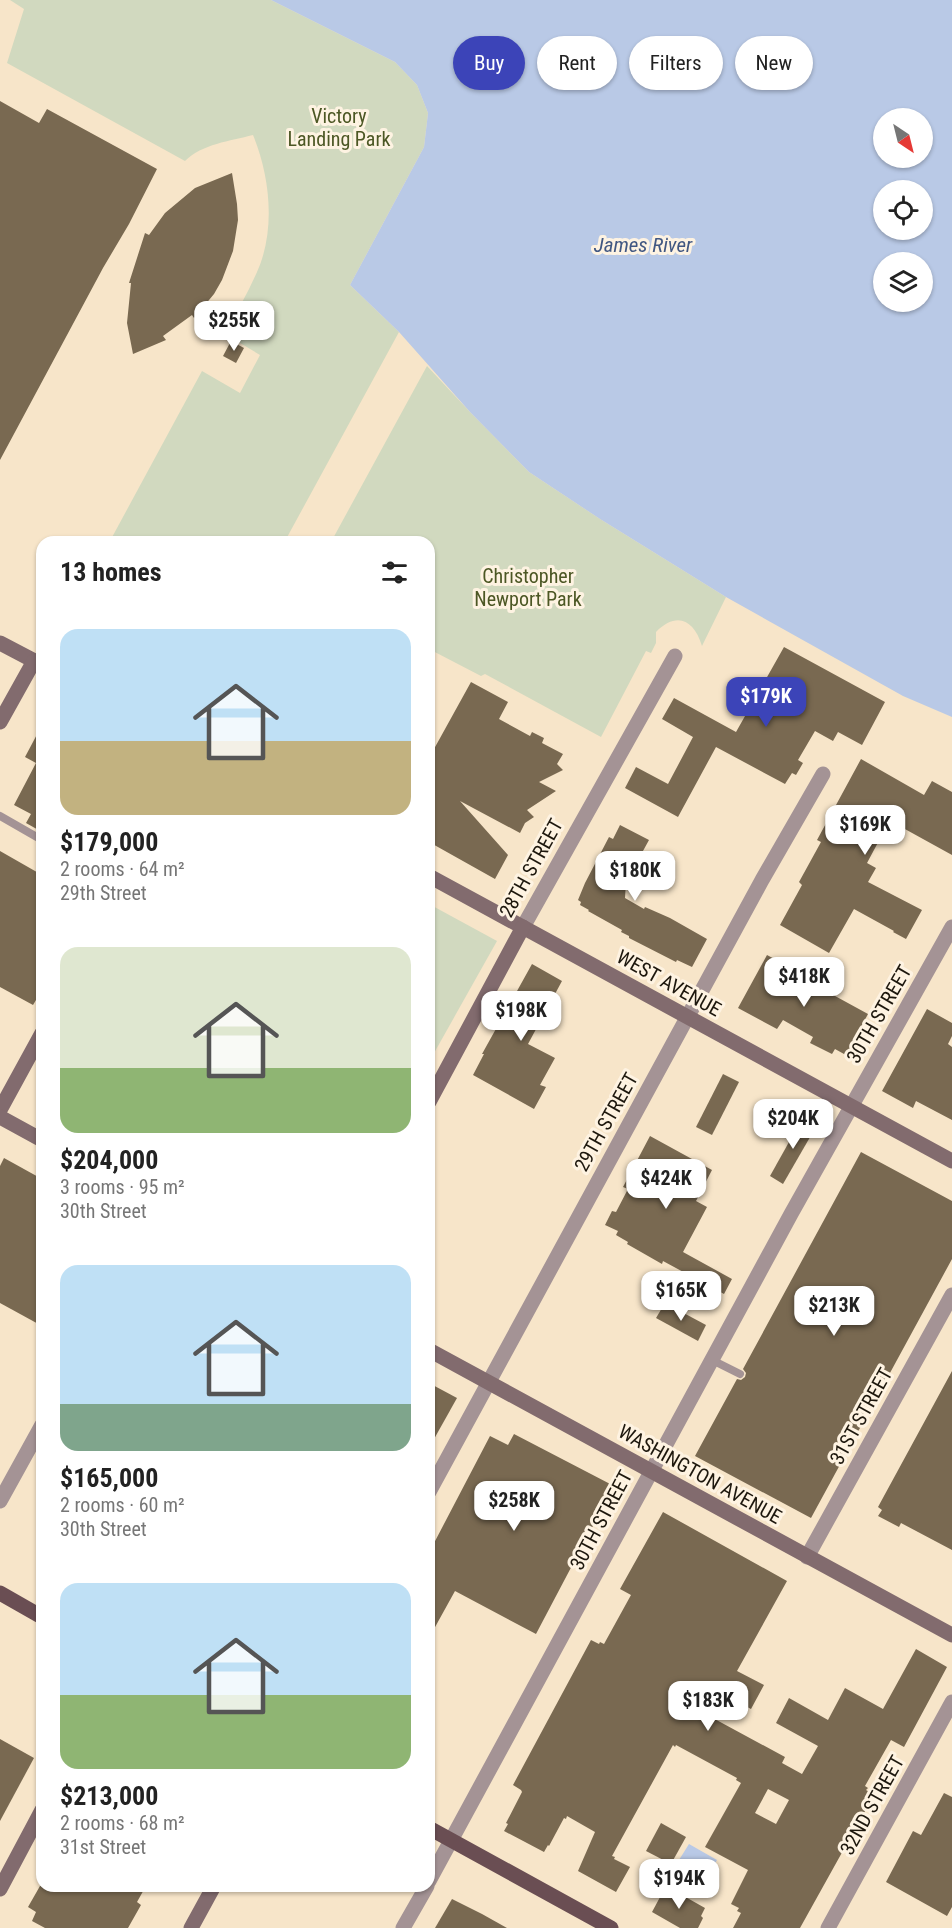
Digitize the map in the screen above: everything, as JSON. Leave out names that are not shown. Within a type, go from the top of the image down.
[{"type":"main road","points":[[0,1593],[36,1614]]},
{"type":"main road","points":[[435,1831],[611,1928]]},
{"type":"street","points":[[0,643],[36,662]]},
{"type":"street","name":"28TH STREET","points":[[435,1091],[523,927],[675,656]]},
{"type":"street","points":[[0,722],[36,666]]},
{"type":"street","name":"29TH STREET","points":[[435,1481],[762,880],[823,774]]},
{"type":"street","name":"WEST AVENUE","points":[[435,879],[952,1161]]},
{"type":"street","name":"30TH STREET","points":[[435,1870],[712,1360],[952,927]]},
{"type":"street","points":[[0,1110],[36,1044]]},
{"type":"street","points":[[0,1117],[36,1137]]},
{"type":"street","name":"31ST STREET","points":[[807,1557],[952,1295]]},
{"type":"street","name":"WASHINGTON AVENUE","points":[[435,1353],[952,1635]]},
{"type":"street","points":[[0,1501],[36,1436]]},
{"type":"street","name":"32ND STREET","points":[[828,1928],[952,1702]]},
{"type":"street","points":[[0,1889],[36,1821]]},
{"type":"street","points":[[191,1928],[211,1892]]},
{"type":"street","points":[[403,1928],[424,1892]]},
{"type":"lane","points":[[0,816],[36,837]]},
{"type":"lane","points":[[712,1360],[740,1374]]},
{"type":"green space","name":"Victory Landing Park","points":[[10,0],[271,0],[395,62],[417,85],[428,113],[424,147],[350,285],[399,332],[288,536],[113,536],[202,371],[240,393],[260,355],[225,334],[250,288],[263,256],[269,221],[267,185],[253,135],[208,147],[185,161],[7,63],[24,9]]},
{"type":"green space","name":"Christopher Newport Park","points":[[427,366],[529,472],[726,597],[702,646],[694,630],[684,621],[671,622],[656,632],[656,643],[651,653],[646,651],[601,737],[485,674],[481,676],[435,652],[435,536],[334,536]]},
{"type":"green space","points":[[435,907],[497,941],[435,1051]]},
{"type":"water","name":"James River","points":[[271,0],[952,0],[952,717],[903,696],[726,597],[529,472],[470,412],[399,332],[350,285],[424,147],[428,113],[417,85],[395,62]]},
{"type":"water","points":[[689,1844],[717,1860],[707,1877],[679,1860]]},
{"type":"building","points":[[0,101],[39,123],[47,109],[157,169],[0,460]]},
{"type":"building","points":[[232,173],[238,220],[233,251],[222,280],[214,294],[194,318],[192,315],[163,336],[166,340],[133,354],[127,323],[131,283],[129,283],[145,233],[149,235],[165,213],[195,188]]},
{"type":"building","points":[[231,341],[244,348],[236,363],[223,356]]},
{"type":"building","points":[[784,647],[885,702],[862,745],[838,732],[833,741],[815,731],[798,760],[803,763],[796,775],[792,773],[785,784],[716,747],[678,817],[625,788],[636,767],[668,784],[693,737],[662,719],[674,698],[736,732]]},
{"type":"building","points":[[471,682],[508,702],[499,719],[530,736],[532,732],[544,738],[542,743],[563,754],[557,764],[563,770],[539,782],[556,791],[527,810],[534,817],[525,823],[520,833],[460,801],[508,855],[495,879],[435,845],[435,747]]},
{"type":"building","points":[[36,736],[36,763],[25,757]]},
{"type":"building","points":[[861,759],[924,795],[932,781],[952,792],[952,855],[894,823],[886,837],[882,835],[867,863],[876,868],[868,882],[922,910],[906,939],[854,909],[829,953],[780,925],[802,885],[799,882],[821,842],[817,840]]},
{"type":"building","points":[[36,763],[36,829],[26,823],[31,814],[14,805]]},
{"type":"building","points":[[620,825],[649,840],[626,882],[625,898],[644,909],[645,907],[670,918],[707,939],[692,967],[677,960],[676,962],[629,938],[621,932],[622,930],[580,905],[581,902],[578,900],[585,883],[609,837],[613,839]]},
{"type":"building","points":[[0,851],[36,872],[36,1000],[33,1005],[0,987]]},
{"type":"building","points":[[767,955],[806,976],[804,979],[868,1014],[859,1031],[866,1035],[853,1059],[835,1049],[832,1054],[810,1043],[813,1037],[783,1020],[777,1029],[738,1008]]},
{"type":"building","points":[[532,964],[562,981],[528,1044],[555,1058],[540,1085],[546,1087],[534,1109],[473,1075],[484,1054],[482,1054]]},
{"type":"building","points":[[927,1009],[952,1023],[952,1036],[948,1044],[952,1047],[952,1120],[916,1101],[913,1108],[882,1091]]},
{"type":"building","points":[[723,1074],[739,1082],[712,1135],[696,1127]]},
{"type":"building","points":[[803,1117],[817,1125],[783,1184],[770,1176]]},
{"type":"building","points":[[650,1136],[712,1170],[696,1201],[707,1207],[683,1252],[732,1279],[724,1294],[627,1244],[628,1242],[616,1235],[618,1231],[605,1225],[612,1211],[616,1212],[628,1189],[623,1187]]},
{"type":"building","points":[[861,1152],[952,1201],[952,1259],[811,1518],[695,1456],[737,1379],[741,1380],[745,1377],[746,1373],[743,1369]]},
{"type":"building","points":[[4,1158],[36,1176],[36,1323],[0,1303],[0,1166]]},
{"type":"building","points":[[665,1303],[706,1325],[698,1341],[656,1318]]},
{"type":"building","points":[[952,1371],[952,1550],[901,1523],[899,1527],[878,1516],[882,1510],[878,1507]]},
{"type":"building","points":[[435,1386],[457,1398],[435,1437]]},
{"type":"building","points":[[514,1434],[614,1486],[536,1634],[455,1591],[435,1627],[435,1541],[490,1436],[508,1445]]},
{"type":"building","points":[[663,1512],[787,1581],[737,1671],[764,1685],[751,1709],[699,1682],[687,1704],[785,1757],[782,1763],[802,1774],[818,1746],[776,1723],[789,1698],[828,1720],[845,1688],[883,1709],[916,1649],[947,1667],[904,1747],[891,1740],[865,1786],[868,1788],[866,1790],[874,1795],[800,1928],[733,1928],[741,1913],[737,1911],[739,1908],[731,1904],[748,1870],[705,1847],[741,1783],[736,1780],[737,1778],[676,1745],[675,1747],[673,1745],[612,1856],[630,1867],[616,1892],[578,1871],[595,1832],[567,1816],[544,1852],[504,1831],[522,1792],[513,1785],[591,1640],[604,1644],[631,1595],[620,1589]],"holes":[[[768,1789],[789,1800],[776,1824],[755,1813]]]},
{"type":"building","points":[[0,1739],[34,1758],[0,1821]]},
{"type":"building","points":[[944,1793],[952,1797],[952,1907],[947,1916],[886,1882],[913,1831],[921,1835]]},
{"type":"building","points":[[661,1823],[686,1837],[671,1864],[646,1851]]},
{"type":"building","points":[[666,1886],[705,1908],[698,1928],[680,1928],[652,1912]]},
{"type":"building","points":[[37,1892],[143,1892],[137,1902],[141,1905],[128,1928],[45,1928],[32,1921],[36,1912],[28,1907]]},
{"type":"building","points":[[452,1899],[482,1914],[507,1928],[435,1928]]}]
